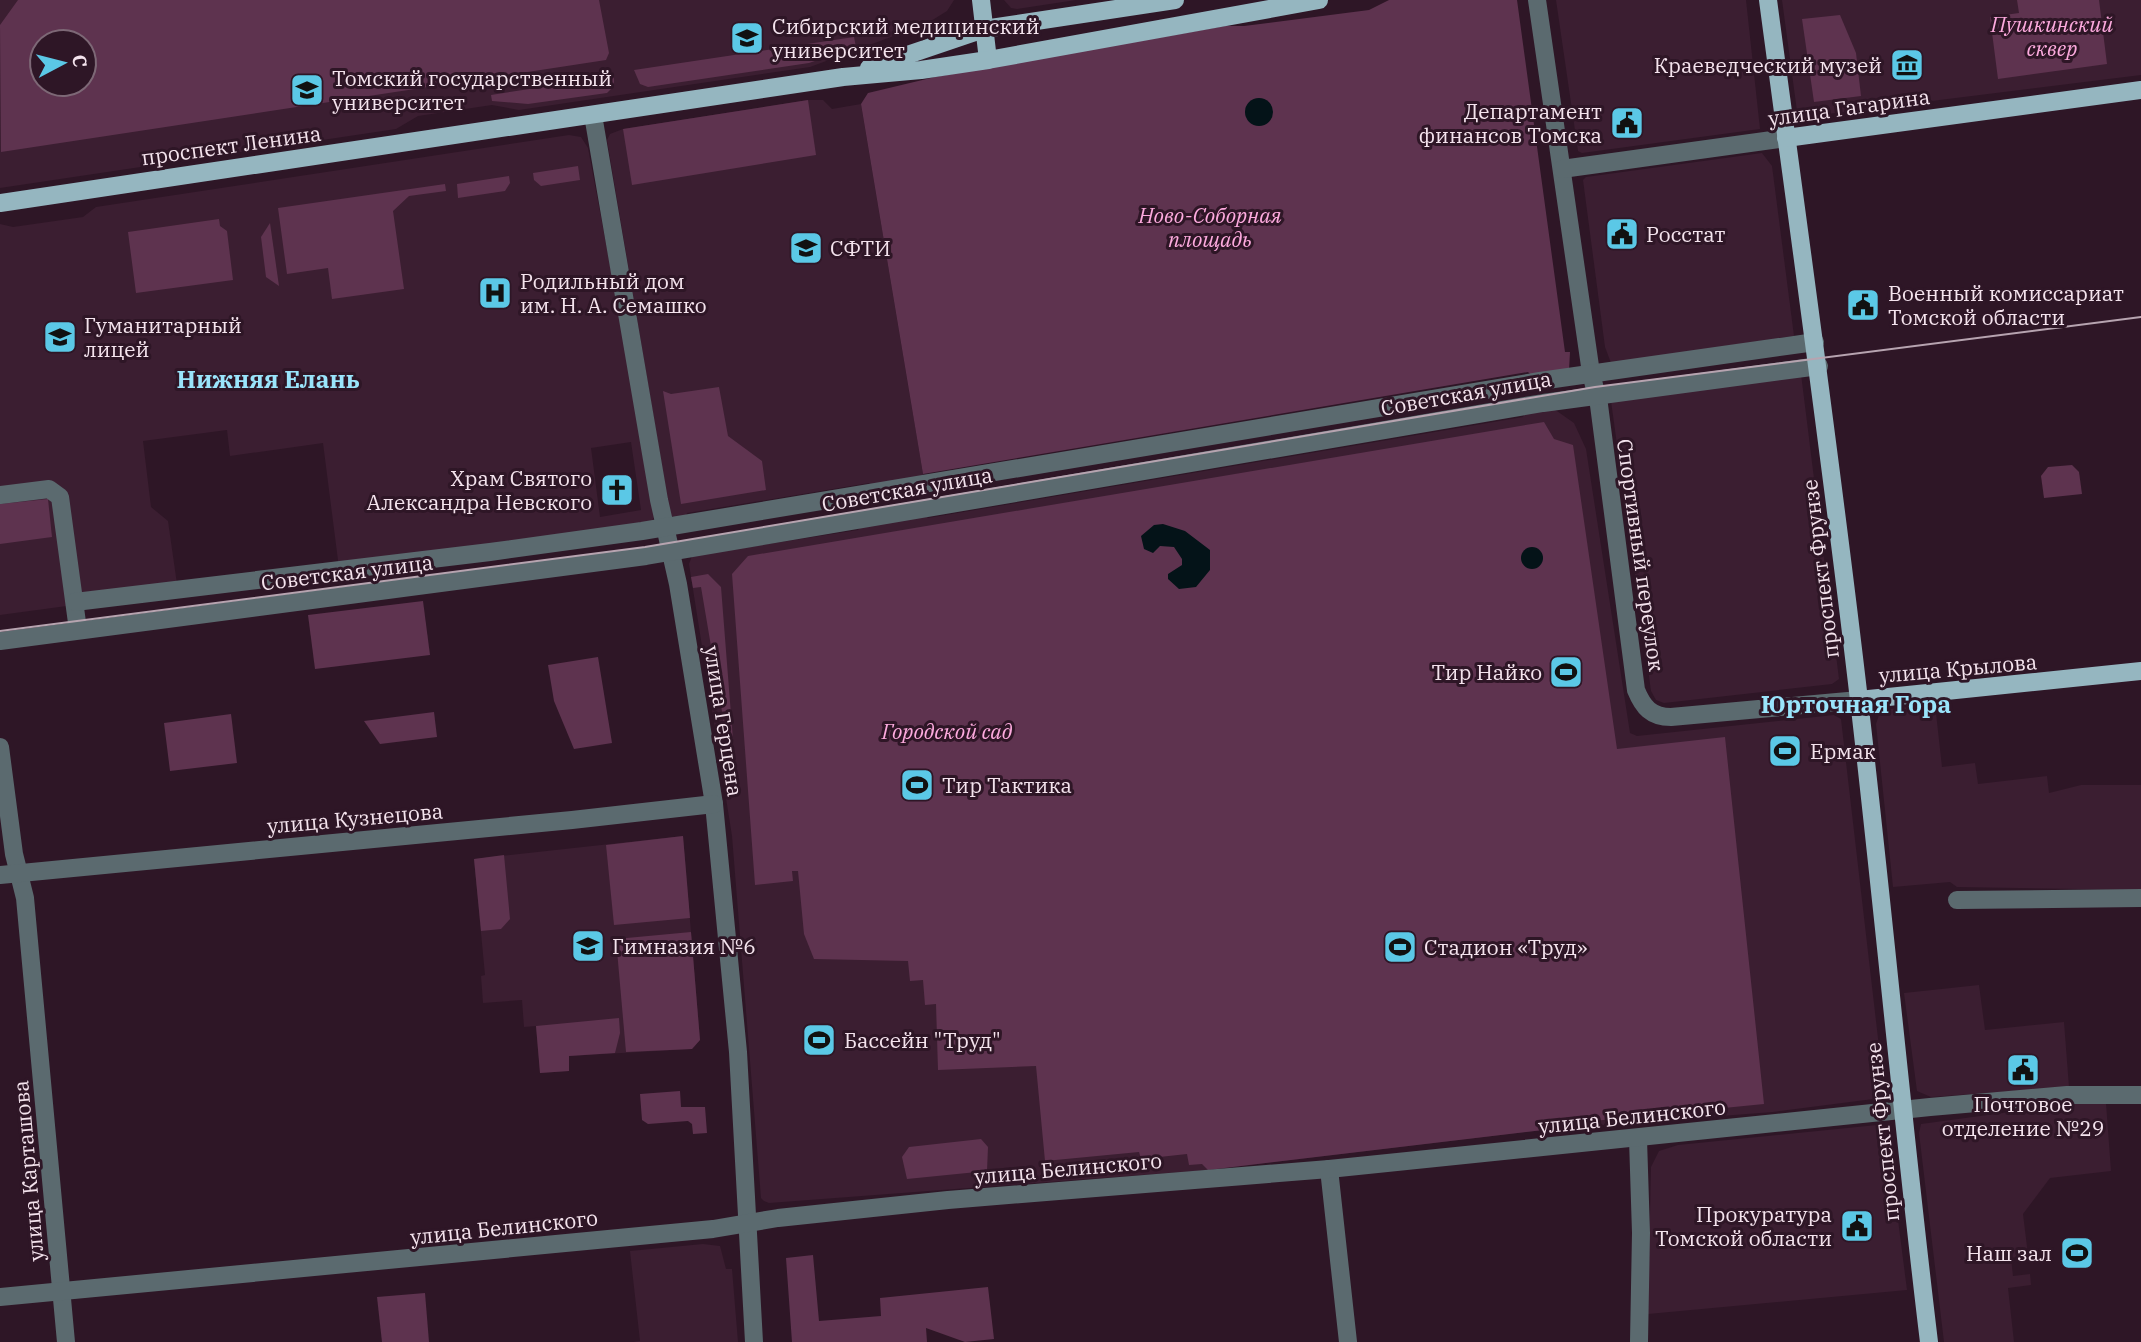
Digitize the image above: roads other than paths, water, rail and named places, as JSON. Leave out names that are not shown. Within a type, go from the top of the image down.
[{"type":"main road","points":[[981,0],[988,60]]},
{"type":"main road","name":"проспект Ленина","points":[[843,76],[985,29],[1175,0]]},
{"type":"main road","name":"проспект Ленина","points":[[0,203],[843,76],[921,71],[1319,0]]},
{"type":"main road","name":"проспект Фрунзе","points":[[1768,0],[1815,342],[1859,700],[1901,1110],[1929,1342]]},
{"type":"main road","name":"улица Гагарина","points":[[1786,138],[2141,90]]},
{"type":"main road","name":"улица Крылова","points":[[1859,700],[2141,671]]},
{"type":"street","points":[[1537,0],[1562,169]]},
{"type":"street","name":"улица Герцена","points":[[593,115],[714,804],[733,983],[748,1194],[747,1223],[754,1342]]},
{"type":"street","name":"улица Гагарина","points":[[1562,169],[1786,138]]},
{"type":"street","name":"Спортивный переулок","points":[[1562,169],[1591,373],[1597,394],[1636,690],[1641,702],[1655,715]]},
{"type":"street","name":"Советская улица","points":[[75,602],[490,552],[665,527],[1591,373],[1815,342]]},
{"type":"street","name":"Советская улица","points":[[0,641],[671,552],[1597,394],[1818,366]]},
{"type":"street","points":[[0,495],[49,489],[61,497],[78,630]]},
{"type":"street","name":"улица Крылова","points":[[1655,715],[1671,717],[1859,700]]},
{"type":"street","name":"улица Карташова","points":[[0,747],[25,898],[66,1342]]},
{"type":"street","name":"улица Кузнецова","points":[[0,875],[714,804]]},
{"type":"street","points":[[1957,900],[2141,898]]},
{"type":"street","name":"улица Белинского","points":[[0,1297],[328,1268],[948,1200],[1329,1169],[1901,1110],[2067,1095],[2141,1095]]},
{"type":"street","points":[[1638,1139],[1641,1233],[1639,1342]]},
{"type":"street","points":[[1329,1169],[1348,1342]]},
{"type":"tram line","points":[[0,631],[645,547],[1595,387],[2141,317]]},
{"type":"place","name":"Сибирский медицинский университет","points":[[747,38]]},
{"type":"place","name":"Краеведческий музей","points":[[1907,65]]},
{"type":"place","name":"Томский государственный университет","points":[[307,90]]},
{"type":"place","name":"Департамент финансов Томска","points":[[1627,123]]},
{"type":"place","name":"Росстат","points":[[1622,234]]},
{"type":"place","name":"СФТИ","points":[[806,248]]},
{"type":"place","name":"Родильный дом им. Н. А. Семашко","points":[[495,293]]},
{"type":"place","name":"Военный комиссариат Томской области","points":[[1863,305]]},
{"type":"place","name":"Гуманитарный лицей","points":[[60,337]]},
{"type":"place","name":"Храм Святого Александра Невского","points":[[617,490]]},
{"type":"place","name":"Тир Найко","points":[[1566,672]]},
{"type":"place","name":"Ермак","points":[[1785,751]]},
{"type":"place","name":"Тир Тактика","points":[[917,785]]},
{"type":"place","name":"Гимназия №6","points":[[588,946]]},
{"type":"place","name":"Стадион «Труд»","points":[[1400,947]]},
{"type":"place","name":"Бассейн \"Труд\"","points":[[819,1040]]},
{"type":"place","name":"Почтовое отделение №29","points":[[2023,1070]]},
{"type":"place","name":"Прокуратура Томской области","points":[[1857,1226]]},
{"type":"place","name":"Наш зал","points":[[2077,1253]]},
{"type":"district","name":"Нижняя Елань","points":[[268,379]]},
{"type":"district","name":"Юрточная Гора","points":[[1856,704]]},
{"type":"park label","name":"Пушкинский сквер","points":[[2052,36]]},
{"type":"park label","name":"Ново-Соборная площадь","points":[[1210,227]]},
{"type":"park label","name":"Городской сад","points":[[947,731]]}]
